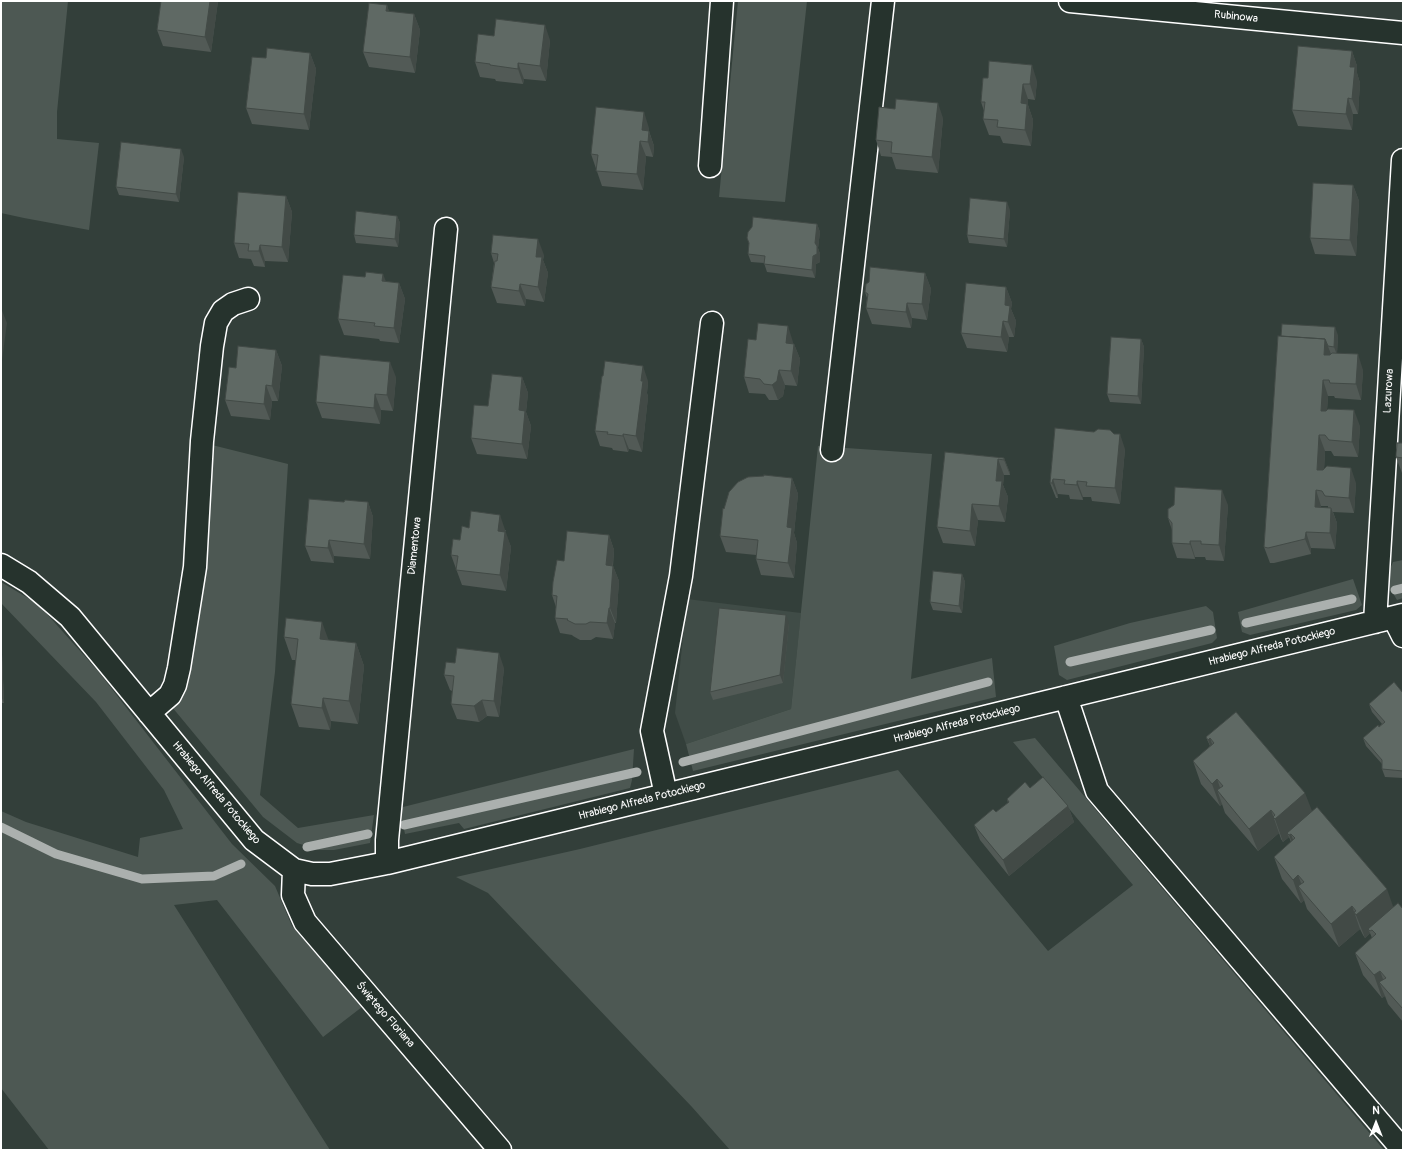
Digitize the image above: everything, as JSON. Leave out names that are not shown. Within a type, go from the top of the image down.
[{"type":"street","points":[[710,166],[722,1]]},
{"type":"street","points":[[832,450],[883,1]]},
{"type":"street","name":"Rubinowa","points":[[1070,1],[1403,33]]},
{"type":"street","name":"Lazurowa","points":[[1394,623],[1403,160]]},
{"type":"street","name":"Diamentowa","points":[[387,863],[387,840],[446,229]]},
{"type":"street","points":[[149,713],[170,695],[175,685],[179,668],[195,567],[202,441],[212,346],[216,323],[223,311],[233,304],[248,300]]},
{"type":"street","points":[[666,795],[652,731],[681,576],[712,323]]},
{"type":"street","name":"Hrabiego Alfreda Potockiego","points":[[1,565],[30,582],[70,617],[254,840],[294,870],[312,874],[330,874],[387,863],[1066,697],[1394,623]]},
{"type":"street","points":[[1066,697],[1097,791],[1403,1150]]},
{"type":"street","name":"Świętego Floriana","points":[[294,870],[293,895],[305,922],[500,1150]]},
{"type":"shaded area","points":[[1,1],[68,1],[57,112],[57,139],[99,143],[89,230],[1,213]]},
{"type":"shaded area","points":[[738,1],[807,1],[785,202],[719,197]]},
{"type":"shaded area","points":[[212,445],[288,464],[275,672],[260,795],[298,828],[374,815],[370,843],[334,850],[319,850],[297,843],[263,817],[172,707]]},
{"type":"shaded area","points":[[818,446],[932,454],[911,679],[992,658],[996,697],[693,771],[686,744],[791,709]]},
{"type":"shaded area","points":[[1403,560],[1403,598],[1397,600],[1385,580],[1393,562]]},
{"type":"shaded area","points":[[1353,579],[1362,605],[1356,610],[1250,635],[1242,632],[1238,612]]},
{"type":"shaded area","points":[[1,582],[38,604],[98,671],[232,844],[275,886],[292,926],[362,1007],[323,1037],[217,900],[174,905],[330,1150],[49,1150],[1,1088],[1,811],[26,822],[138,857],[140,838],[183,829],[164,790],[96,702],[1,603]]},
{"type":"shaded area","points":[[687,599],[801,613],[791,709],[686,744],[675,713]]},
{"type":"shaded area","points":[[1206,606],[1213,612],[1217,638],[1212,643],[1067,680],[1059,675],[1054,646],[1130,623]]},
{"type":"shaded area","points":[[1035,738],[1384,1150],[730,1150],[692,1107],[488,893],[456,877],[580,849],[898,770],[1048,951],[1133,885],[1013,742]]},
{"type":"shaded area","points":[[634,749],[630,788],[464,829],[459,823],[405,834],[400,810],[403,807]]},
{"type":"building","points":[[161,1],[210,1],[205,37],[157,30]]},
{"type":"building","points":[[369,3],[387,5],[386,11],[414,14],[410,57],[363,52]]},
{"type":"building","points":[[496,19],[545,25],[540,66],[518,63],[518,69],[475,62],[478,34],[494,36]]},
{"type":"building","points":[[1298,46],[1352,51],[1350,67],[1355,67],[1352,99],[1348,98],[1346,114],[1292,110]]},
{"type":"building","points":[[267,48],[310,53],[304,114],[246,108],[252,57],[266,58]]},
{"type":"building","points":[[989,61],[1032,65],[1030,84],[1023,84],[1021,103],[1027,104],[1025,130],[997,127],[998,120],[983,119],[985,102],[981,102],[983,78],[988,78]]},
{"type":"building","points":[[896,99],[938,103],[932,157],[891,153],[892,142],[876,140],[879,107],[895,109]]},
{"type":"building","points":[[596,107],[644,112],[642,130],[649,131],[648,142],[640,141],[637,174],[596,171],[598,155],[591,154]]},
{"type":"building","points":[[121,142],[181,149],[176,194],[116,187]]},
{"type":"building","points":[[1313,183],[1353,185],[1350,240],[1310,238]]},
{"type":"building","points":[[238,192],[286,196],[282,247],[260,245],[259,251],[248,251],[249,244],[234,243]]},
{"type":"building","points":[[970,198],[1007,202],[1004,239],[967,235]]},
{"type":"building","points":[[356,211],[397,216],[395,239],[354,235]]},
{"type":"building","points":[[753,217],[817,224],[815,243],[817,246],[817,254],[813,256],[812,270],[764,264],[765,256],[748,254],[749,243],[747,238],[748,232],[752,227]]},
{"type":"building","points":[[493,235],[538,239],[536,257],[542,257],[538,287],[520,284],[519,291],[491,287],[495,261],[497,261],[498,254],[491,253]]},
{"type":"building","points":[[870,267],[925,273],[922,304],[907,303],[906,312],[866,308],[868,294],[865,292],[866,284],[869,282]]},
{"type":"building","points":[[366,272],[383,274],[382,281],[399,283],[394,328],[374,326],[375,323],[338,319],[343,275],[365,277]]},
{"type":"building","points":[[966,283],[1006,287],[1005,305],[1010,306],[1008,322],[1003,321],[1001,337],[961,333]]},
{"type":"building","points":[[758,323],[788,326],[786,343],[794,344],[791,371],[779,370],[777,381],[772,385],[764,384],[760,379],[744,377],[748,339],[756,340]]},
{"type":"building","points":[[1282,324],[1335,327],[1334,347],[1328,346],[1325,339],[1281,336]]},
{"type":"building","points":[[1278,336],[1325,339],[1324,355],[1330,355],[1332,353],[1358,354],[1356,384],[1330,383],[1329,380],[1323,380],[1321,411],[1326,411],[1328,409],[1354,410],[1352,442],[1329,440],[1325,435],[1319,435],[1317,470],[1323,470],[1327,466],[1351,468],[1349,498],[1325,496],[1322,491],[1316,490],[1315,507],[1331,508],[1330,533],[1306,532],[1305,539],[1268,548],[1264,547]]},
{"type":"building","points":[[1111,337],[1141,339],[1138,396],[1107,394]]},
{"type":"building","points":[[238,346],[276,350],[272,386],[266,385],[264,404],[225,400],[229,367],[236,368]]},
{"type":"building","points":[[320,355],[390,362],[387,395],[375,394],[374,408],[316,402]]},
{"type":"building","points":[[605,361],[643,366],[641,381],[643,381],[636,436],[623,434],[623,436],[607,434],[608,432],[595,431]]},
{"type":"building","points":[[492,374],[522,377],[519,410],[525,411],[522,444],[471,438],[474,405],[488,406]]},
{"type":"building","points":[[1055,428],[1094,432],[1098,429],[1110,430],[1114,434],[1120,434],[1115,488],[1086,486],[1087,482],[1077,481],[1077,485],[1064,484],[1065,480],[1053,479],[1052,483],[1050,483]]},
{"type":"building","points":[[1397,443],[1403,443],[1403,458],[1396,457]]},
{"type":"building","points":[[945,452],[1004,458],[1004,460],[998,459],[996,481],[1002,481],[999,506],[972,504],[970,531],[937,527]]},
{"type":"building","points":[[764,475],[792,478],[787,527],[792,528],[788,563],[756,559],[758,540],[720,536],[723,508],[724,509],[729,492],[738,482],[748,477]]},
{"type":"building","points":[[1175,487],[1222,490],[1219,545],[1201,544],[1201,541],[1190,541],[1190,544],[1172,543],[1172,523],[1168,518],[1168,509],[1174,505]]},
{"type":"building","points":[[309,499],[344,502],[345,500],[368,502],[364,544],[329,540],[328,548],[305,546]]},
{"type":"building","points":[[471,511],[500,515],[498,531],[505,532],[500,575],[456,570],[458,556],[451,555],[453,539],[460,540],[462,526],[469,528]]},
{"type":"building","points":[[567,531],[609,535],[606,565],[613,566],[610,608],[607,623],[590,622],[586,624],[575,624],[567,620],[568,619],[555,618],[557,596],[552,595],[553,582],[557,560],[564,561]]},
{"type":"building","points":[[933,571],[962,574],[959,606],[930,602]]},
{"type":"building","points":[[719,608],[786,615],[780,675],[710,692]]},
{"type":"building","points":[[286,618],[322,622],[320,639],[356,643],[349,701],[323,698],[322,708],[291,704],[298,639],[284,637]]},
{"type":"building","points":[[457,648],[499,653],[494,701],[482,700],[474,706],[451,704],[454,676],[444,675],[446,662],[455,663]]},
{"type":"building","points":[[1394,682],[1403,693],[1403,771],[1382,769],[1382,760],[1363,738],[1378,725],[1379,727],[1385,722],[1369,704]]},
{"type":"building","points":[[1236,712],[1305,793],[1275,819],[1273,817],[1275,815],[1271,810],[1249,829],[1217,790],[1223,786],[1217,779],[1212,784],[1193,761],[1214,743],[1210,738],[1208,740],[1206,737]]},
{"type":"building","points":[[1043,777],[1068,806],[1003,860],[974,825],[993,809],[996,812],[1009,802],[1007,799],[1025,782],[1030,788]]},
{"type":"building","points":[[1317,807],[1387,889],[1356,915],[1354,912],[1356,911],[1352,906],[1331,924],[1298,886],[1304,882],[1298,875],[1293,880],[1274,857],[1295,838],[1291,834],[1289,835],[1287,833]]},
{"type":"building","points":[[1398,903],[1403,909],[1403,1009],[1379,982],[1386,978],[1380,971],[1374,975],[1355,953],[1376,934],[1372,930],[1370,931],[1368,929]]},
{"type":"waterway","points":[[1395,590],[1403,588]]},
{"type":"waterway","points":[[1246,623],[1352,599]]},
{"type":"waterway","points":[[1070,662],[1211,630]]},
{"type":"waterway","points":[[683,762],[988,682]]},
{"type":"waterway","points":[[404,825],[637,772]]},
{"type":"waterway","points":[[1,827],[56,854],[142,879],[214,876],[241,864]]},
{"type":"waterway","points":[[307,847],[368,834]]}]
